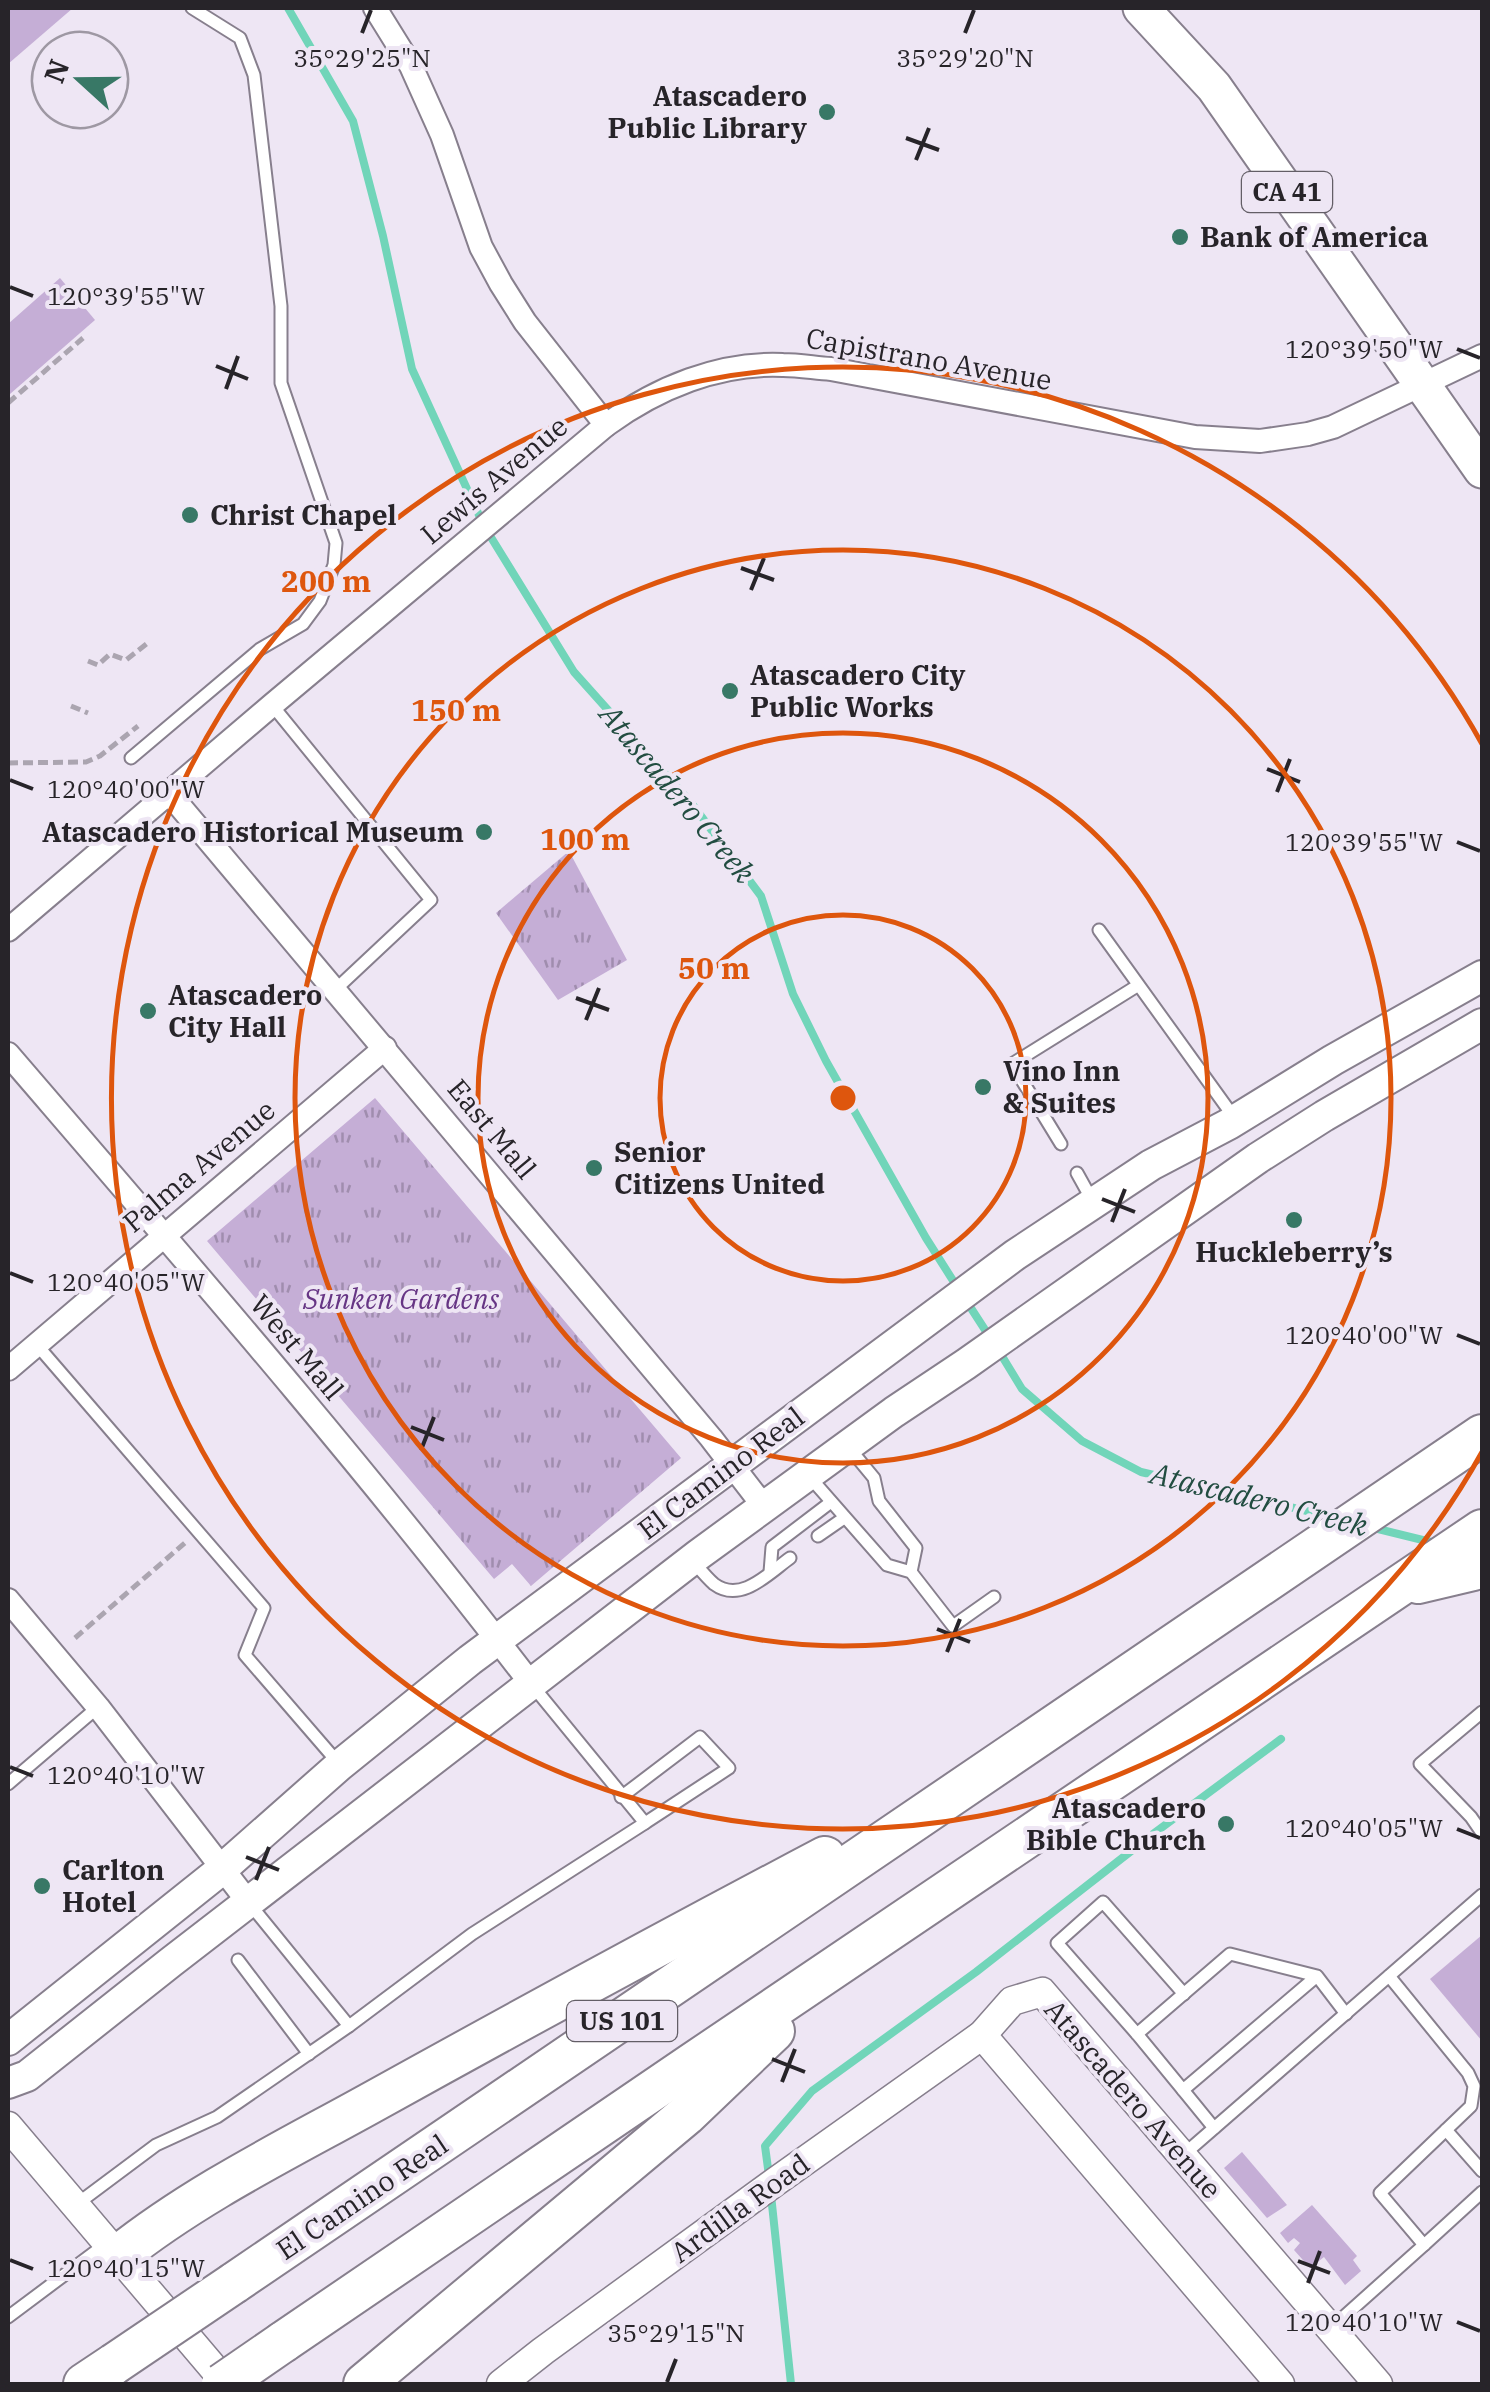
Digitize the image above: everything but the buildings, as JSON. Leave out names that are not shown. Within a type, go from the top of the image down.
[{"type":"highway","name":"El Camino Real","points":[[99,2374],[1482,1435]]},
{"type":"highway","name":"US 101","points":[[224,2384],[1395,1588],[1470,1552]]},
{"type":"highway","points":[[113,2250],[620,1966],[1010,1758]]},
{"type":"highway","points":[[364,2384],[686,2115],[851,1957]]},
{"type":"main road","name":"CA 41","points":[[1141,8],[1214,87],[1482,470]]},
{"type":"main road","name":"El Camino Real","points":[[8,2040],[221,1870],[340,1765],[498,1640],[975,1284],[1151,1166],[1482,976]]},
{"type":"main road","name":"El Camino Real","points":[[8,2083],[27,2076],[692,1560],[894,1412],[1258,1158],[1482,1024]]},
{"type":"street","points":[[375,8],[411,66],[442,135],[482,248],[501,284],[606,425]]},
{"type":"street","name":"Capistrano Avenue","points":[[606,425],[643,401],[687,380],[734,368],[782,364],[831,369],[1195,437],[1260,441],[1333,427],[1482,356]]},
{"type":"street","name":"Lewis Avenue","points":[[8,930],[606,425]]},
{"type":"street","name":"East Mall","points":[[168,792],[765,1508]]},
{"type":"street","name":"Palma Avenue","points":[[8,1369],[385,1048]]},
{"type":"street","name":"West Mall","points":[[8,1054],[267,1356],[532,1685]]},
{"type":"street","points":[[8,1600],[98,1707],[249,1904]]},
{"type":"street","name":"Atascadero Avenue","points":[[982,2035],[1012,2002],[1042,1992],[1378,2384]]},
{"type":"street","points":[[982,2035],[1280,2384]]},
{"type":"street","name":"Ardilla Road","points":[[516,2380],[775,2182],[982,2035]]},
{"type":"street","points":[[8,2126],[224,2384]]},
{"type":"lane","points":[[131,758],[260,649],[302,624],[320,601],[334,565],[336,542],[281,384],[281,306],[254,76],[240,38],[192,8]]},
{"type":"lane","points":[[272,704],[431,900],[335,990]]},
{"type":"lane","points":[[1098,930],[1236,1120]]},
{"type":"lane","points":[[1061,1144],[1012,1064],[1137,986]]},
{"type":"lane","points":[[1077,1172],[1094,1203]]},
{"type":"lane","points":[[37,1344],[264,1608],[245,1656],[340,1765]]},
{"type":"lane","points":[[847,1446],[874,1478],[880,1501],[916,1548],[911,1572]]},
{"type":"lane","points":[[808,1475],[887,1564],[911,1572],[953,1626],[994,1597]]},
{"type":"lane","points":[[770,1572],[772,1547],[831,1502]]},
{"type":"lane","points":[[818,1536],[844,1518]]},
{"type":"lane","points":[[692,1560],[716,1586],[746,1590],[790,1558]]},
{"type":"lane","points":[[532,1685],[645,1823]]},
{"type":"lane","points":[[8,1784],[98,1707]]},
{"type":"lane","points":[[1482,1712],[1420,1764],[1482,1833]]},
{"type":"lane","points":[[75,2206],[156,2145],[218,2117],[472,1934],[730,1768],[700,1736],[622,1796]]},
{"type":"lane","points":[[1471,1817],[1482,1808]]},
{"type":"lane","points":[[1182,2156],[1482,1895]]},
{"type":"lane","points":[[1184,1994],[1103,1902],[1057,1943],[1214,2128]]},
{"type":"lane","points":[[249,1904],[349,2026]]},
{"type":"lane","points":[[1137,2034],[1230,1954],[1317,1976],[1346,2014]]},
{"type":"lane","points":[[238,1960],[308,2054]]},
{"type":"lane","points":[[1183,2090],[1317,1976]]},
{"type":"lane","points":[[1389,1976],[1468,2073],[1474,2086],[1471,2106],[1380,2193],[1424,2245]]},
{"type":"lane","points":[[1446,2130],[1482,2171]]},
{"type":"lane","points":[[1330,2328],[1482,2192]]},
{"type":"lane","points":[[8,2317],[113,2250]]},
{"type":"path","points":[[8,403],[83,338]]},
{"type":"path","points":[[88,661],[98,664],[110,654],[126,660],[148,642]]},
{"type":"path","points":[[72,706],[88,713]]},
{"type":"path","points":[[8,763],[86,762],[100,756],[150,716]]},
{"type":"path","points":[[75,1638],[198,1532]]},
{"type":"green space","points":[[8,8],[73,8],[47,30],[30,30],[30,45],[8,64]]},
{"type":"green space","points":[[60,278],[95,320],[10,394],[8,324]]},
{"type":"green space","points":[[569,851],[627,960],[558,1000],[496,913]]},
{"type":"green space","name":"Sunken Gardens","points":[[375,1098],[681,1458],[531,1586],[512,1564],[494,1579],[207,1241]]},
{"type":"green space","points":[[1482,1935],[1482,2041],[1430,1979]]},
{"type":"green space","points":[[1242,2152],[1287,2205],[1267,2218],[1224,2168]]},
{"type":"green space","points":[[1312,2205],[1357,2256],[1353,2260],[1361,2271],[1345,2285],[1324,2257],[1310,2268],[1294,2250],[1300,2243],[1294,2238],[1288,2243],[1280,2233]]},
{"type":"waterway","name":"Atascadero Creek","points":[[288,8],[353,121],[412,369],[484,526],[574,672],[692,804],[761,896],[793,994],[826,1061],[959,1290]]},
{"type":"waterway","name":"Atascadero Creek","points":[[967,1302],[989,1336]]},
{"type":"waterway","name":"Atascadero Creek","points":[[997,1348],[1022,1389],[1082,1441],[1141,1472],[1337,1518]]},
{"type":"waterway","name":"Atascadero Creek","points":[[1370,1527],[1439,1544]]},
{"type":"waterway","points":[[769,2176],[765,2146],[812,2091],[976,1972],[1281,1739]]},
{"type":"waterway","points":[[771,2195],[791,2384]]},
{"type":"place","name":"Atascadero Public Library","points":[[827,112]]},
{"type":"place","name":"Bank of America","points":[[1180,237]]},
{"type":"place","name":"Christ Chapel","points":[[190,515]]},
{"type":"place","name":"Atascadero City Public Works","points":[[730,691]]},
{"type":"place","name":"Atascadero Historical Museum","points":[[484,832]]},
{"type":"place","name":"Atascadero City Hall","points":[[148,1011]]},
{"type":"place","name":"Vino Inn & Suites","points":[[983,1087]]},
{"type":"place","name":"Senior Citizens United","points":[[594,1168]]},
{"type":"place","name":"Huckleberry’s","points":[[1294,1220]]},
{"type":"place","name":"Atascadero Bible Church","points":[[1226,1824]]},
{"type":"place","name":"Carlton Hotel","points":[[42,1886]]}]
